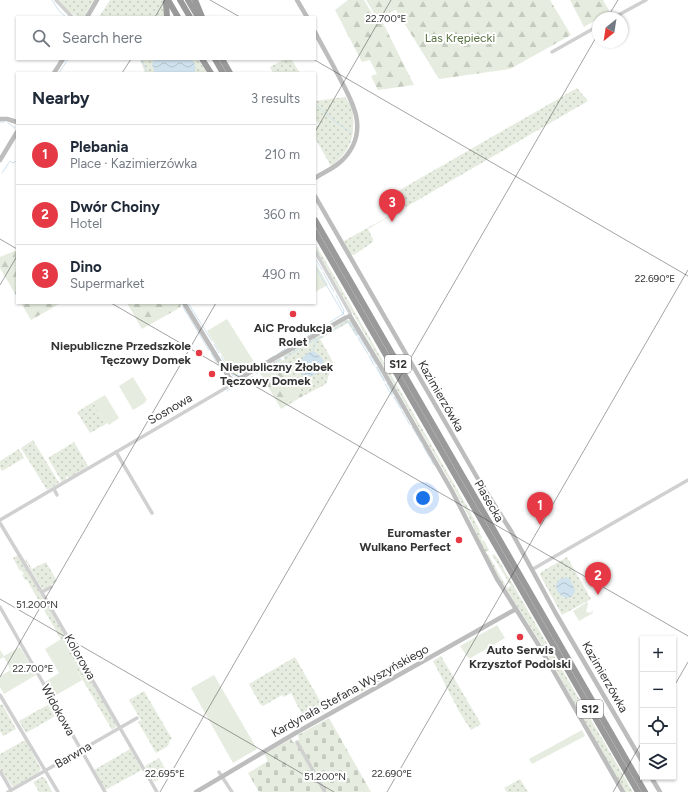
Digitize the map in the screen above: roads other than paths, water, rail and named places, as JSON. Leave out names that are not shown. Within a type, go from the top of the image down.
[{"type":"highway","points":[[167,0],[167,16]]},
{"type":"highway","points":[[167,0],[177,16]]},
{"type":"highway","points":[[180,0],[189,16]]},
{"type":"highway","points":[[188,0],[197,16]]},
{"type":"highway","points":[[195,0],[202,16]]},
{"type":"highway","points":[[203,60],[209,71]]},
{"type":"highway","points":[[216,60],[222,72]]},
{"type":"highway","points":[[223,60],[229,72]]},
{"type":"highway","name":"Piasecka","points":[[316,222],[645,792]]},
{"type":"highway","name":"Piasecka","points":[[316,234],[638,792]]},
{"type":"street","points":[[56,0],[71,16]]},
{"type":"street","points":[[88,16],[97,0]]},
{"type":"street","points":[[297,0],[306,16]]},
{"type":"street","points":[[624,12],[646,0]]},
{"type":"street","points":[[552,52],[592,29]]},
{"type":"street","points":[[316,34],[354,104],[357,126],[354,143],[346,156],[337,164],[316,177]]},
{"type":"street","points":[[55,72],[62,60]]},
{"type":"street","points":[[0,119],[16,122]]},
{"type":"street","points":[[0,160],[16,134]]},
{"type":"street","name":"Kazimierzówka","points":[[316,198],[474,473],[529,562],[555,612],[640,758]]},
{"type":"street","points":[[316,253],[350,313],[350,316],[445,479],[491,569],[536,641],[622,792]]},
{"type":"street","points":[[185,304],[229,377],[233,381]]},
{"type":"street","name":"Sosnowa","points":[[0,520],[229,386],[233,381],[240,379],[350,316]]},
{"type":"street","points":[[116,452],[152,513]]},
{"type":"street","points":[[533,569],[688,480]]},
{"type":"street","points":[[54,489],[57,495]]},
{"type":"street","name":"Kolorowa","points":[[0,523],[42,592],[157,792]]},
{"type":"street","points":[[42,592],[51,587]]},
{"type":"street","name":"Widokowa","points":[[0,607],[105,792]]},
{"type":"street","name":"Kardynała Stefana Wyszyńskiego","points":[[196,792],[221,774],[279,739],[516,609]]},
{"type":"street","points":[[0,695],[58,792]]},
{"type":"street","name":"Barwna","points":[[9,791],[137,718]]},
{"type":"street","points":[[297,742],[325,792]]},
{"type":"street","points":[[0,771],[9,791]]},
{"type":"street","points":[[221,774],[232,792]]},
{"type":"street","points":[[653,780],[660,792]]},
{"type":"water","points":[[154,60],[192,60],[194,62],[195,71],[155,72],[152,64]]},
{"type":"water","points":[[313,351],[319,355],[324,364],[319,372],[314,375],[305,376],[298,368],[305,355]]},
{"type":"water","points":[[566,577],[570,579],[575,590],[572,596],[568,598],[560,594],[556,585],[559,580]]},
{"type":"waterway","points":[[52,0],[60,12],[65,16]]},
{"type":"waterway","points":[[60,72],[67,60]]},
{"type":"waterway","points":[[142,60],[147,72]]},
{"type":"waterway","points":[[316,105],[337,123],[351,132]]},
{"type":"waterway","points":[[8,123],[15,128]]},
{"type":"waterway","points":[[2,173],[10,161],[12,163],[16,161]]},
{"type":"waterway","points":[[316,260],[322,270]]},
{"type":"waterway","points":[[316,268],[344,315]]},
{"type":"waterway","points":[[323,272],[334,292]]},
{"type":"waterway","points":[[330,322],[343,314],[344,311],[336,295]]},
{"type":"waterway","points":[[189,304],[212,341]]},
{"type":"waterway","points":[[183,307],[209,350]]},
{"type":"waterway","points":[[348,321],[357,336]]},
{"type":"waterway","points":[[313,351],[317,339],[346,322],[351,323],[358,335]]},
{"type":"waterway","points":[[316,331],[328,324]]},
{"type":"waterway","points":[[305,338],[313,333]]},
{"type":"waterway","points":[[359,337],[369,352]]},
{"type":"waterway","points":[[358,338],[368,354]]},
{"type":"waterway","points":[[284,358],[316,339]]},
{"type":"waterway","points":[[297,342],[302,340]]},
{"type":"waterway","points":[[214,344],[219,353]]},
{"type":"waterway","points":[[288,348],[294,344]]},
{"type":"waterway","points":[[278,354],[285,349]]},
{"type":"waterway","points":[[211,353],[217,363]]},
{"type":"waterway","points":[[370,355],[376,364]]},
{"type":"waterway","points":[[221,356],[233,376],[238,376],[253,368]]},
{"type":"waterway","points":[[269,359],[274,356]]},
{"type":"waterway","points":[[369,356],[374,365]]},
{"type":"waterway","points":[[271,365],[281,359]]},
{"type":"waterway","points":[[255,367],[266,361]]},
{"type":"waterway","points":[[219,365],[226,376],[226,383],[223,386]]},
{"type":"waterway","points":[[264,369],[268,367]]},
{"type":"waterway","points":[[376,367],[384,381]]},
{"type":"waterway","points":[[377,367],[385,381]]},
{"type":"waterway","points":[[256,374],[261,371]]},
{"type":"waterway","points":[[242,382],[253,376]]},
{"type":"waterway","points":[[232,388],[240,383]]},
{"type":"waterway","points":[[387,383],[393,394]]},
{"type":"waterway","points":[[385,384],[392,395]]},
{"type":"waterway","points":[[394,397],[401,409]]},
{"type":"waterway","points":[[394,397],[401,408]]},
{"type":"waterway","points":[[402,411],[410,425]]},
{"type":"waterway","points":[[412,427],[421,442]]},
{"type":"waterway","points":[[423,446],[430,458]]},
{"type":"waterway","points":[[431,460],[434,465]]},
{"type":"place","name":"Dino","points":[[392,222]]},
{"type":"place","name":"AiC Produkcja Rolet","points":[[293,314]]},
{"type":"place","name":"Niepubliczne Przedszkole Tęczowy Domek","points":[[199,353]]},
{"type":"place","name":"Niepubliczny Żłobek Tęczowy Domek","points":[[212,374]]},
{"type":"place","name":"Plebania","points":[[540,525]]},
{"type":"place","name":"Euromaster Wulkano Perfect","points":[[459,540]]},
{"type":"place","name":"Dwór Choiny","points":[[598,595]]},
{"type":"place","name":"Auto Serwis Krzysztof Podolski","points":[[520,637]]},
{"type":"park label","name":"Las Krępiecki","points":[[460,38]]}]
